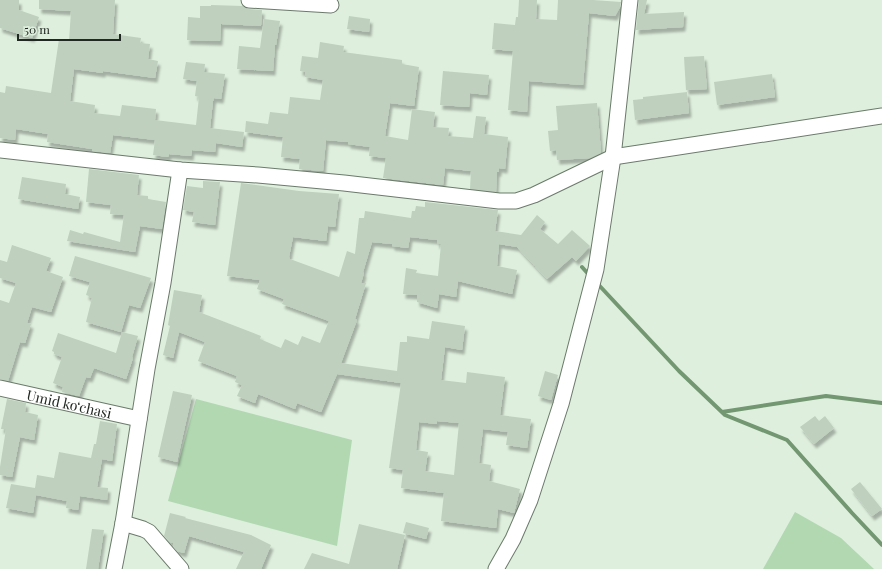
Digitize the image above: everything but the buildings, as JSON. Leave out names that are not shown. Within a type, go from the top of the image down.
[{"type":"street","points":[[249,0],[331,5]]},
{"type":"street","points":[[496,569],[514,539],[530,500],[561,404],[596,269],[613,157],[630,0]]},
{"type":"street","points":[[0,150],[180,170],[258,175],[344,183],[499,201],[516,201],[534,195],[613,157],[882,116]]},
{"type":"street","points":[[114,569],[163,282],[180,170]]},
{"type":"street","name":"Umid ko‘chasi","points":[[0,388],[139,419]]},
{"type":"street","points":[[123,523],[149,532],[182,569]]},
{"type":"green space","points":[[196,399],[352,440],[337,546],[168,501]]},
{"type":"green space","points":[[795,512],[841,538],[874,569],[763,569]]},
{"type":"waterway","points":[[582,267],[590,276]]},
{"type":"waterway","points":[[596,282],[679,371],[725,415],[787,440],[882,545]]},
{"type":"waterway","points":[[722,412],[826,396],[882,403]]}]
